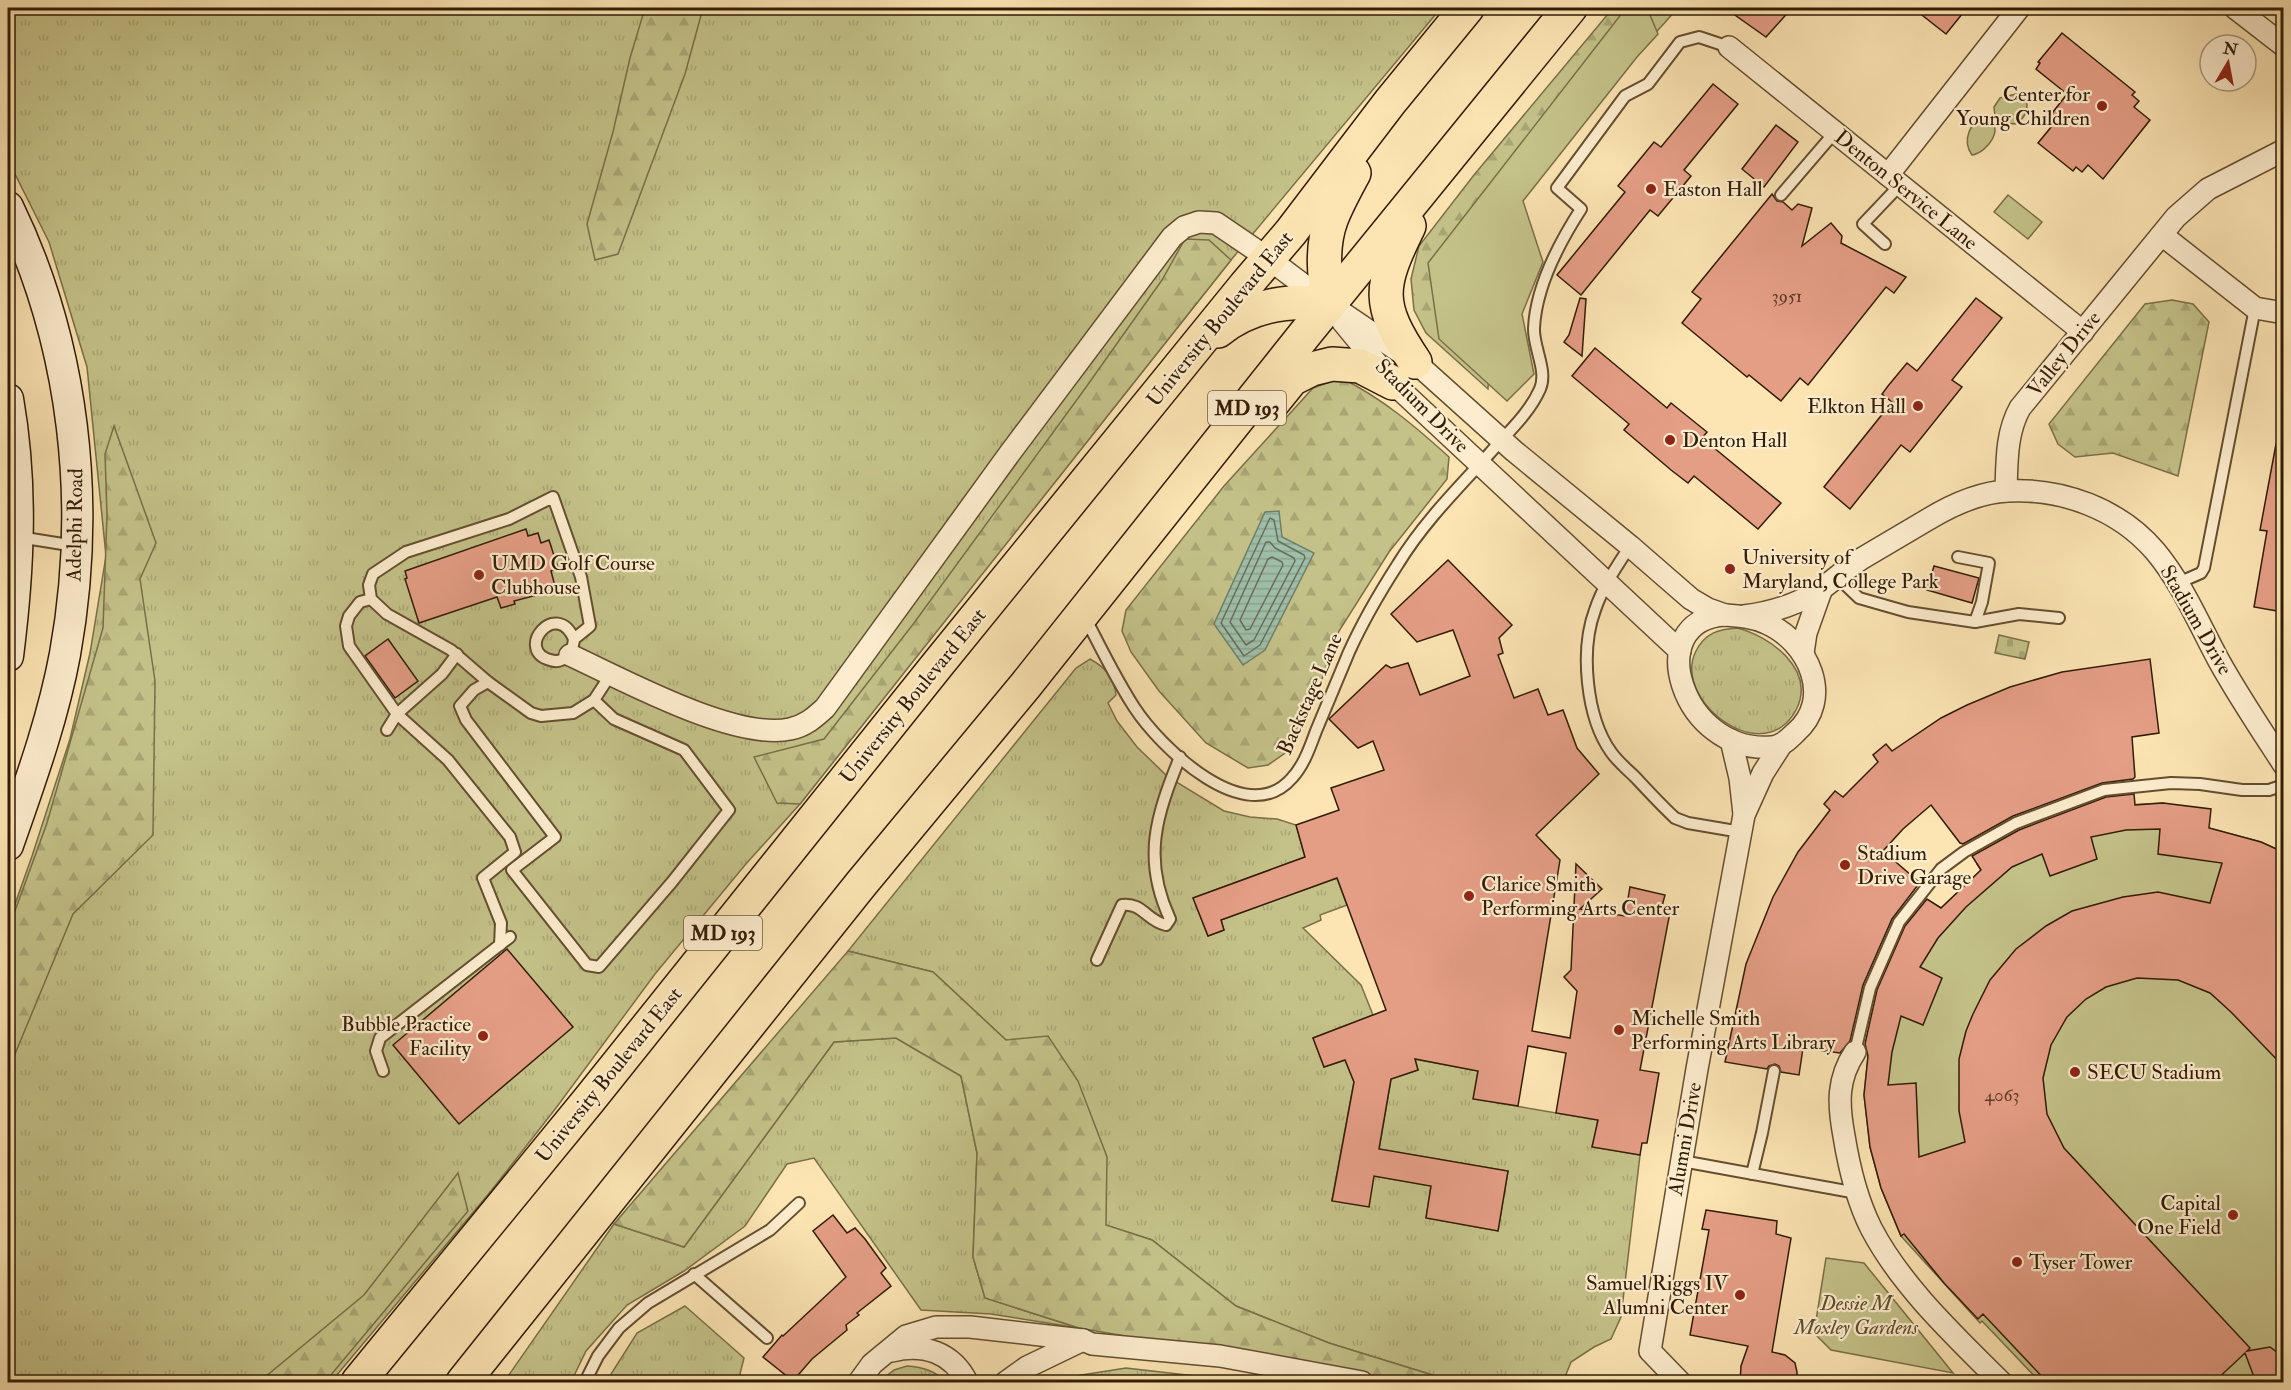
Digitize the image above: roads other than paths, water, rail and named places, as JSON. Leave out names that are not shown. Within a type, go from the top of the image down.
[{"type":"main road","name":"University Boulevard East","points":[[357,1383],[589,1100],[945,655],[1269,259],[1390,102],[1467,8]]},
{"type":"main road","name":"MD 193","points":[[462,1383],[854,893],[1165,512],[1329,304],[1570,8]]},
{"type":"main road","points":[[1182,365],[1220,329],[1241,315],[1260,308],[1301,302],[1329,304],[1324,271],[1324,249],[1331,220],[1390,102]]},
{"type":"main road","points":[[1165,512],[1202,490],[1292,380],[1325,365],[1348,364],[1404,372],[1398,336],[1389,318],[1385,284],[1394,256],[1440,169]]},
{"type":"main road","name":"Adelphi Road","points":[[8,207],[30,255],[61,363],[75,445],[78,490],[70,621],[58,685],[43,741],[8,845]]},
{"type":"main road","points":[[8,399],[16,459],[8,656]]},
{"type":"street","points":[[1894,180],[2019,8]]},
{"type":"street","points":[[2235,8],[2283,46]]},
{"type":"street","name":"Denton Service Lane","points":[[1730,48],[2083,332]]},
{"type":"street","name":"Valley Drive","points":[[2006,491],[2010,435],[2013,420],[2020,408],[2176,218],[2208,189],[2283,150]]},
{"type":"street","points":[[572,647],[611,674],[700,713],[746,727],[780,731],[810,722],[825,708],[1010,453],[1172,237],[1184,227],[1198,222],[1215,223],[1269,259],[1329,304]]},
{"type":"street","points":[[2162,235],[2255,308],[2283,313]]},
{"type":"street","name":"Stadium Drive","points":[[1329,304],[1404,372],[1501,440],[1691,599],[1708,609],[1735,616],[1797,602],[1933,516],[1965,501],[2006,491],[2051,494],[2094,506],[2116,517],[2154,549],[2178,583],[2232,684],[2283,765]]},
{"type":"street","name":"Stadium Drive","points":[[1329,304],[1404,372],[1480,463],[1680,651]]},
{"type":"street","points":[[1803,654],[1806,633],[1829,582]]},
{"type":"street","points":[[1743,823],[1763,773],[1781,745],[1806,723],[1815,699],[1814,679],[1803,654],[1776,628],[1766,622],[1735,616],[1714,616],[1700,622],[1686,637],[1680,651],[1679,673],[1687,699],[1710,727],[1731,740],[1754,747],[1781,745]]},
{"type":"street","points":[[1731,740],[1740,778],[1743,823]]},
{"type":"street","name":"Alumni Drive","points":[[1680,1383],[1650,1351],[1743,823]]},
{"type":"street","points":[[1855,1052],[1845,1066],[1839,1097],[1847,1155],[1871,1228],[1897,1270],[1916,1293],[2001,1383]]},
{"type":"street","points":[[859,1383],[872,1364],[906,1336],[936,1328],[970,1327],[1083,1340],[1092,1344],[1220,1356],[1362,1383]]},
{"type":"street","points":[[1006,1383],[1027,1367],[1083,1340]]},
{"type":"street","points":[[888,1352],[908,1347],[929,1349],[947,1357],[962,1372],[967,1383]]},
{"type":"lane","name":"Backstage Lane","points":[[1083,613],[1135,708],[1150,728],[1180,757],[1198,772],[1232,791],[1257,795],[1269,793],[1287,784],[1302,763],[1350,650],[1374,602],[1406,550],[1528,408],[1542,386],[1542,372],[1534,336],[1536,307],[1564,235],[1581,209],[1557,188],[1624,96],[1648,84],[1680,42],[1699,37],[1730,48]]},
{"type":"lane","points":[[1781,195],[1835,132]]},
{"type":"lane","points":[[1885,244],[1863,224],[1894,180]]},
{"type":"lane","points":[[2178,583],[2201,573],[2205,568],[2255,308]]},
{"type":"lane","points":[[572,647],[590,626],[581,577],[554,497],[509,519],[406,552],[373,574],[369,585],[371,599],[387,614],[409,628],[431,637],[457,654],[488,682],[531,713],[541,716],[573,713],[594,700],[611,674]]},
{"type":"lane","points":[[13,536],[76,546]]},
{"type":"lane","points":[[1630,546],[1606,583],[1592,618],[1587,671],[1594,714],[1611,752],[1675,818],[1688,823],[1743,823]]},
{"type":"lane","points":[[1958,557],[1989,563],[1982,602],[1975,622]]},
{"type":"lane","points":[[1829,582],[1859,598],[1908,612],[1975,622],[2019,614],[2059,618]]},
{"type":"lane","points":[[371,599],[360,602],[349,616],[346,634],[349,646],[397,714],[448,760],[510,837],[515,847],[515,852],[483,878],[501,923],[500,945]]},
{"type":"lane","points":[[387,730],[397,714],[442,674],[457,654]]},
{"type":"lane","points":[[488,682],[474,690],[460,706],[466,720],[555,837],[512,870],[587,965],[599,967],[672,882],[729,810],[684,750],[614,719],[594,700]]},
{"type":"lane","points":[[1097,960],[1122,905],[1128,904],[1139,908],[1155,922],[1166,925],[1170,919],[1159,896],[1154,858],[1156,829],[1180,757]]},
{"type":"lane","points":[[1855,1052],[1870,988],[1899,922],[1941,869],[1972,847],[2034,815],[2104,790],[2171,783],[2200,784],[2242,790],[2269,789],[2283,785]]},
{"type":"lane","points":[[383,1071],[376,1051],[380,1038],[510,937]]},
{"type":"lane","points":[[1752,1174],[1774,1071]]},
{"type":"lane","points":[[1682,1161],[1858,1193]]},
{"type":"lane","points":[[585,1383],[598,1356],[619,1328],[648,1303],[770,1230],[799,1203]]},
{"type":"lane","points":[[694,1274],[767,1338]]},
{"type":"water","points":[[1279,511],[1282,537],[1314,553],[1265,650],[1243,665],[1214,624],[1265,512]]},
{"type":"place","name":"Center for Young Children","points":[[2102,106]]},
{"type":"place","name":"Easton Hall","points":[[1651,189]]},
{"type":"place","name":"Elkton Hall","points":[[1918,406]]},
{"type":"place","name":"Denton Hall","points":[[1670,440]]},
{"type":"place","name":"University of Maryland, College Park","points":[[1730,569]]},
{"type":"place","name":"UMD Golf Course Clubhouse","points":[[479,575]]},
{"type":"place","name":"Stadium Drive Garage","points":[[1845,865]]},
{"type":"place","name":"Clarice Smith Performing Arts Center","points":[[1469,896]]},
{"type":"place","name":"Michelle Smith Performing Arts Library","points":[[1619,1030]]},
{"type":"place","name":"Bubble Practice Facility","points":[[483,1036]]},
{"type":"place","name":"SECU Stadium","points":[[2075,1072]]},
{"type":"place","name":"Capital One Field","points":[[2233,1215]]},
{"type":"place","name":"Tyser Tower","points":[[2017,1262]]},
{"type":"place","name":"Samuel Riggs IV Alumni Center","points":[[1740,1295]]},
{"type":"park label","name":"Dessie M Moxley Gardens","points":[[1856,1315]]}]
